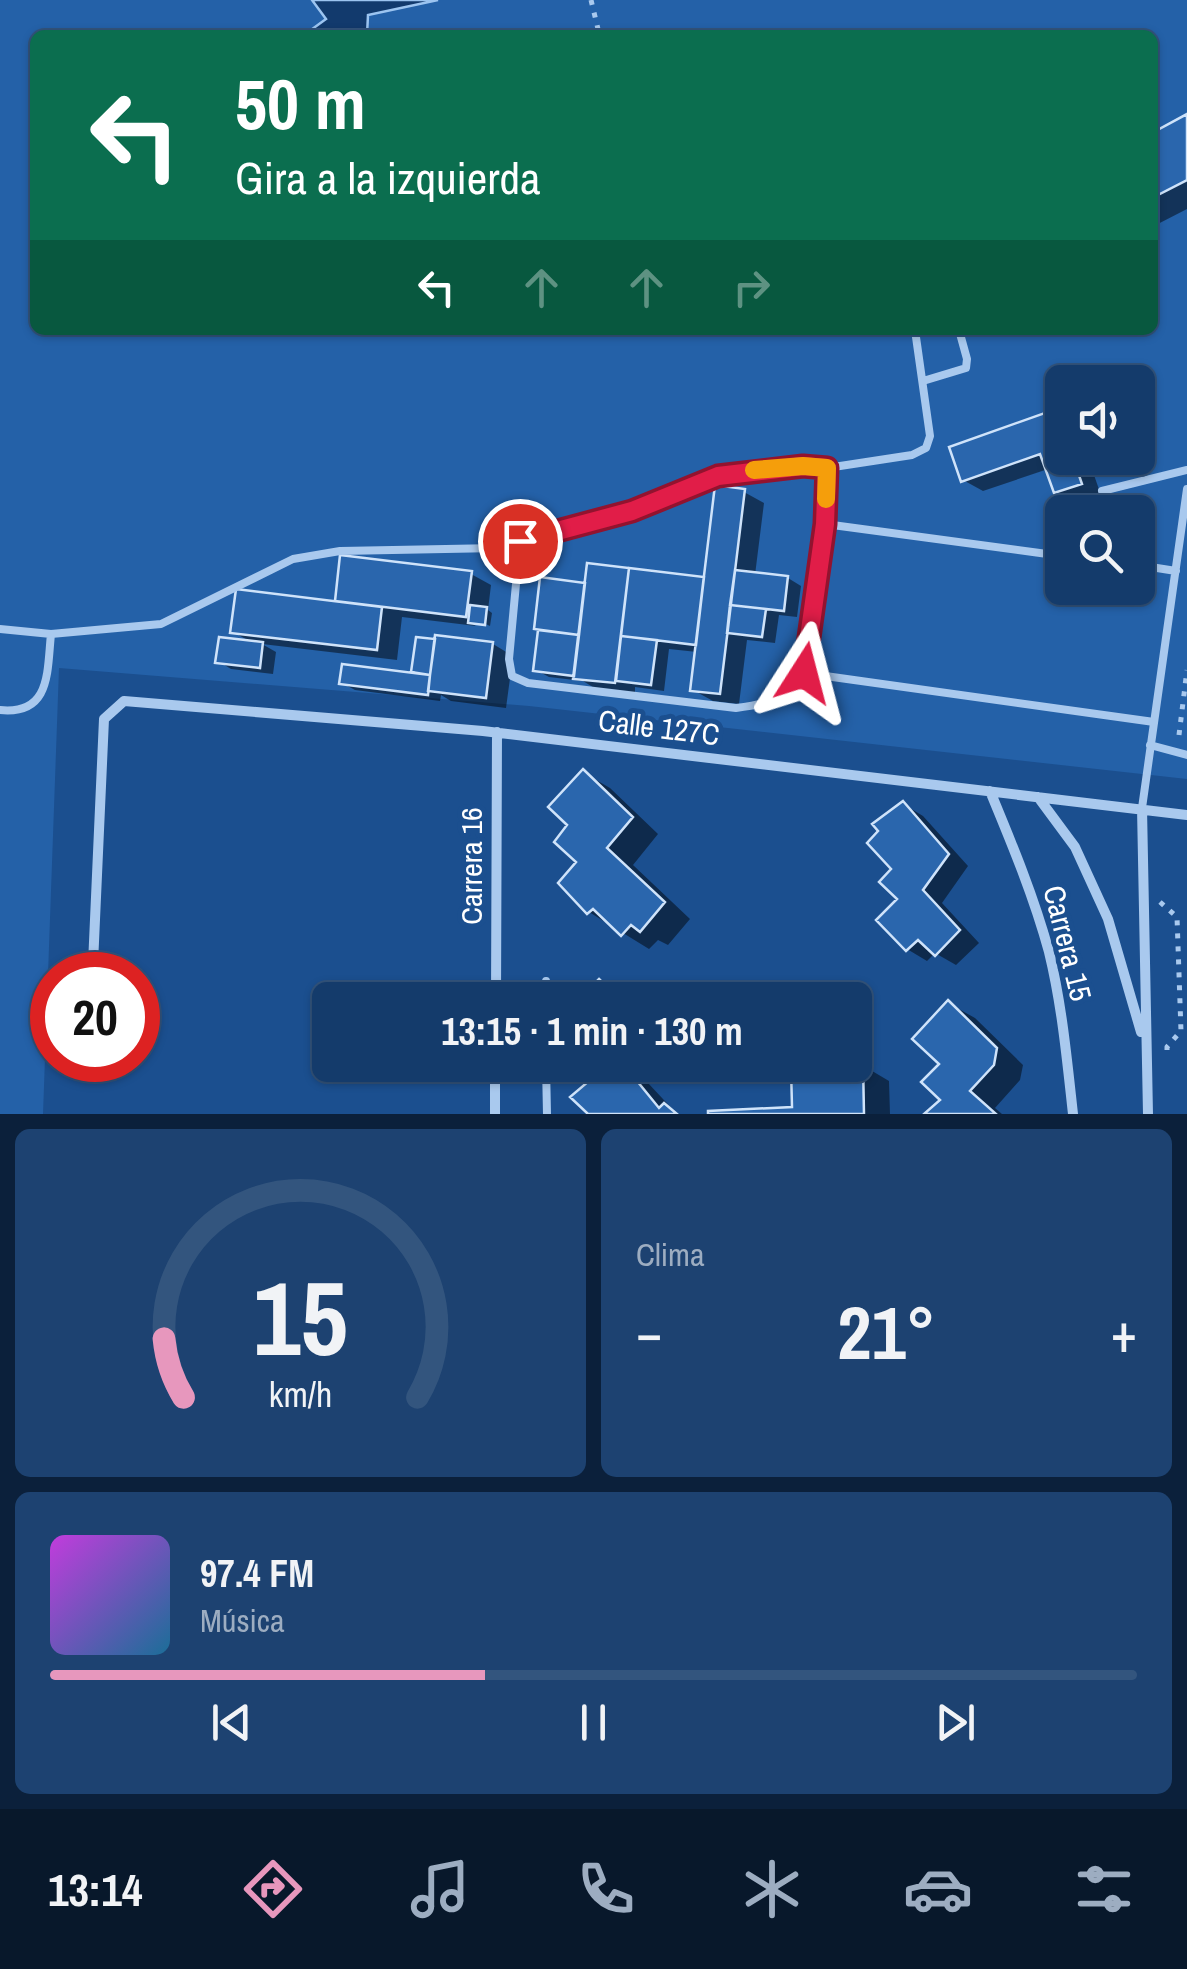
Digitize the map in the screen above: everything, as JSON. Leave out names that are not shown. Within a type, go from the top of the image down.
[{"type":"street","name":"Calle 127C","points":[[94,952],[104,719],[124,701],[497,732],[1187,815]]},
{"type":"street","name":"Carrera 16","points":[[496,982],[497,732]]},
{"type":"street","name":"Carrera 15","points":[[990,792],[1020,864],[1048,952],[1060,1007],[1073,1114]]},
{"type":"street","name":"Carrera 15","points":[[1038,797],[1075,848],[1108,918],[1146,1048]]},
{"type":"street","name":"Carrera 15","points":[[1142,808],[1148,1114]]},
{"type":"street","points":[[495,1082],[495,1114]]},
{"type":"lane","points":[[0,628],[51,634],[161,624],[293,559],[340,551],[498,548],[632,511],[718,476],[803,466],[827,468],[912,454],[926,448],[930,436],[916,335]]},
{"type":"lane","points":[[922,381],[966,368],[960,335]]},
{"type":"lane","points":[[520,541],[508,672],[519,681],[736,708],[762,704],[783,696],[804,673],[825,524],[827,468]]},
{"type":"lane","points":[[1102,491],[1187,470]]},
{"type":"lane","points":[[1142,808],[1187,489]]},
{"type":"lane","points":[[825,524],[1045,554]]},
{"type":"lane","points":[[1155,568],[1176,570]]},
{"type":"lane","points":[[0,710],[18,712],[39,698],[46,684],[51,634]]},
{"type":"lane","points":[[804,673],[1154,722]]},
{"type":"lane","points":[[1150,745],[1182,754]]},
{"type":"lane","points":[[546,1082],[546,1114]]},
{"type":"path","points":[[590,0],[598,30]]},
{"type":"path","points":[[1182,754],[1187,670]]},
{"type":"path","points":[[1160,886],[1160,902],[1177,917],[1181,1031],[1166,1047],[1167,1063]]},
{"type":"shaded area","points":[[0,0],[1187,0],[1187,779],[529,706],[59,668],[49,952],[30,952],[30,1082],[44,1082],[43,1114],[0,1114]]},
{"type":"shaded area","points":[[312,0],[438,0],[368,15],[367,30],[311,30],[326,19]]},
{"type":"building","points":[[1187,114],[1187,180],[1158,195],[1158,130]]},
{"type":"building","points":[[1045,413],[1045,468],[1040,454],[961,482],[949,447]]},
{"type":"building","points":[[1048,475],[1079,475],[1082,484],[1054,493]]},
{"type":"building","points":[[715,485],[745,489],[720,694],[690,691]]},
{"type":"building","points":[[340,555],[472,571],[466,617],[335,601]]},
{"type":"building","points":[[587,563],[629,568],[615,683],[573,679]]},
{"type":"building","points":[[629,568],[704,577],[696,645],[621,636]]},
{"type":"building","points":[[735,570],[788,576],[784,611],[730,605]]},
{"type":"building","points":[[540,577],[585,583],[579,635],[534,629]]},
{"type":"building","points":[[236,589],[382,607],[377,650],[230,633]]},
{"type":"building","points":[[470,605],[487,607],[485,625],[468,623]]},
{"type":"building","points":[[730,605],[766,609],[762,637],[727,633]]},
{"type":"building","points":[[538,630],[579,635],[574,676],[533,671]]},
{"type":"building","points":[[435,635],[493,642],[486,698],[428,691]]},
{"type":"building","points":[[621,636],[657,640],[651,685],[616,681]]},
{"type":"building","points":[[219,637],[263,642],[260,668],[215,663]]},
{"type":"building","points":[[416,637],[435,639],[430,675],[411,672]]},
{"type":"building","points":[[342,664],[430,675],[428,695],[339,684]]},
{"type":"building","points":[[583,769],[633,817],[607,848],[665,902],[640,932],[631,925],[621,936],[593,909],[587,914],[558,883],[576,862],[554,842],[567,825],[548,807]]},
{"type":"building","points":[[903,801],[949,854],[923,890],[960,930],[935,956],[918,940],[906,951],[876,920],[897,899],[879,882],[891,869],[867,843],[878,831],[872,824]]},
{"type":"building","points":[[948,1000],[997,1048],[994,1065],[970,1091],[996,1114],[924,1114],[940,1100],[921,1082],[939,1064],[912,1039]]},
{"type":"building","points":[[588,1082],[638,1082],[659,1108],[664,1103],[677,1114],[588,1114],[570,1097]]},
{"type":"building","points":[[791,1082],[863,1082],[864,1114],[708,1114],[708,1111],[792,1107]]},
{"type":"slow traffic","points":[[754,470],[827,468],[826,499]]},
{"type":"route","points":[[520,541],[632,511],[718,476],[762,469],[827,468],[825,524],[804,673]]}]
